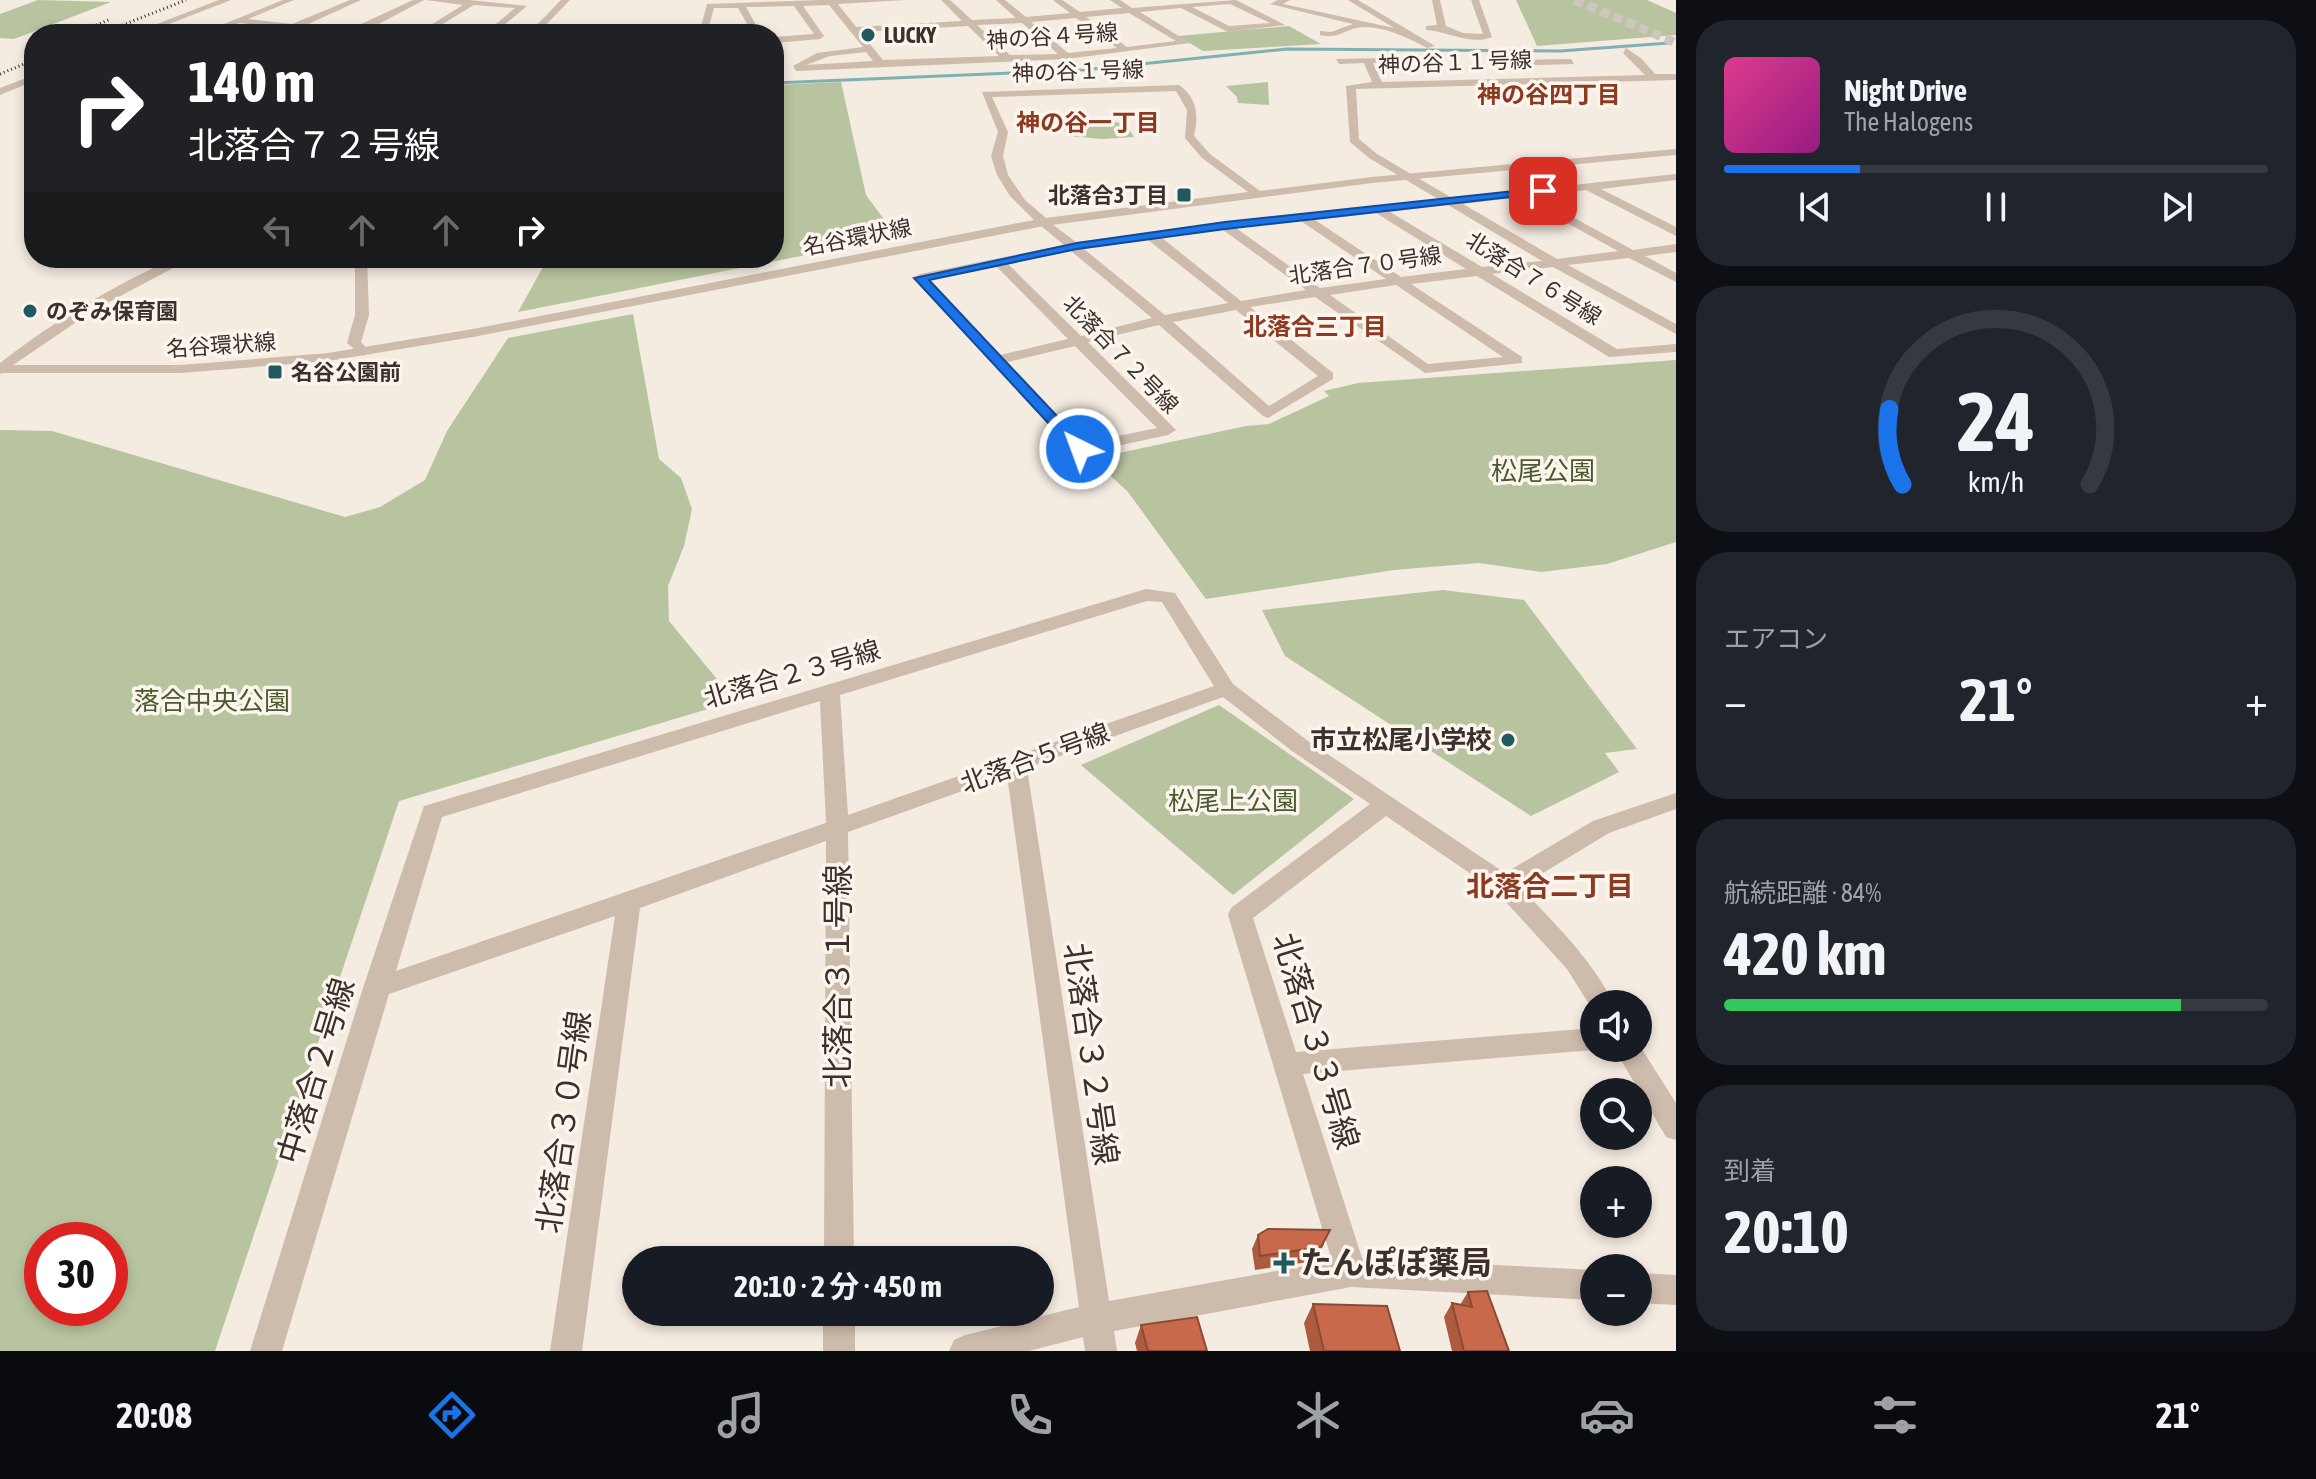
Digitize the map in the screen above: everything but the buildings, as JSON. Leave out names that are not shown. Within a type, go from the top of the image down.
[{"type":"street","points":[[162,24],[227,0]]},
{"type":"street","points":[[177,24],[241,0]]},
{"type":"street","points":[[228,24],[290,0]]},
{"type":"street","points":[[300,24],[357,0]]},
{"type":"street","points":[[370,24],[420,0]]},
{"type":"street","points":[[430,0],[523,6],[500,24]]},
{"type":"street","points":[[542,24],[566,0]]},
{"type":"street","points":[[945,0],[1007,58]]},
{"type":"street","points":[[1000,0],[1066,56]]},
{"type":"street","points":[[1057,0],[1126,50]]},
{"type":"street","name":"神の谷４号線","points":[[868,49],[818,55],[804,60],[796,68],[1066,56],[1185,43],[1114,0]]},
{"type":"street","points":[[854,30],[1024,20],[1183,6],[1229,1],[1281,25],[1228,29],[1183,6],[1172,0]]},
{"type":"street","points":[[1286,0],[1274,4],[1416,36]]},
{"type":"street","points":[[1352,0],[1416,36],[1431,53],[1446,81]]},
{"type":"street","points":[[1436,0],[1442,27]]},
{"type":"street","points":[[1405,30],[1442,27],[1461,36],[1488,37],[1475,0]]},
{"type":"street","points":[[706,24],[710,6],[890,1],[899,5]]},
{"type":"street","points":[[831,2],[880,63]]},
{"type":"street","points":[[437,24],[472,3]]},
{"type":"street","points":[[784,39],[820,36],[798,5]]},
{"type":"street","points":[[741,6],[751,24]]},
{"type":"street","points":[[1316,23],[1332,17]]},
{"type":"street","points":[[904,18],[920,35]]},
{"type":"street","points":[[238,20],[269,24]]},
{"type":"street","points":[[1323,33],[1332,35],[1362,24]]},
{"type":"street","points":[[1626,51],[1652,77]]},
{"type":"street","points":[[937,52],[946,61]]},
{"type":"street","points":[[1339,61],[1431,53]]},
{"type":"street","points":[[1497,55],[1518,79]]},
{"type":"street","points":[[1507,63],[1568,58],[1587,78]]},
{"type":"street","points":[[1367,60],[1378,84]]},
{"type":"street","name":"神の谷１１号線","points":[[1404,177],[1354,140],[1351,86],[1676,77]]},
{"type":"street","points":[[0,85],[24,78]]},
{"type":"street","points":[[0,92],[24,80]]},
{"type":"street","name":"神の谷１号線","points":[[1044,222],[1021,201],[997,160],[997,146],[1003,132],[986,94],[1179,88],[1192,103],[1194,118],[1189,136],[1206,156],[1256,193]]},
{"type":"street","name":"名谷環状線","points":[[0,369],[181,369],[363,352],[1044,222],[1256,193],[1675,153]]},
{"type":"street","name":"北落合７０号線","points":[[1404,177],[1555,263]]},
{"type":"street","name":"北落合７２号線","points":[[999,262],[1168,430],[1080,449],[920,278],[1077,246],[1225,226],[1676,177]]},
{"type":"street","points":[[1587,186],[1676,232]]},
{"type":"street","points":[[1520,193],[1676,278]]},
{"type":"street","name":"北落合７６号線","points":[[1376,208],[1614,354],[1676,348]]},
{"type":"street","points":[[1225,226],[1425,369],[1517,360],[1302,217]]},
{"type":"street","points":[[1044,222],[1077,246],[1268,413],[1328,376],[1151,236]]},
{"type":"street","points":[[1555,263],[1676,248]]},
{"type":"street","name":"北落合７０号線","points":[[999,360],[1238,304],[1393,280],[1555,263]]},
{"type":"street","name":"北落合７６号線","points":[[1555,263],[1676,330]]},
{"type":"street","points":[[0,369],[53,330],[120,289],[165,268]]},
{"type":"street","points":[[361,268],[362,315],[354,343],[363,352]]},
{"type":"street","name":"北落合２３号線","points":[[432,812],[1146,595],[1168,597],[1226,689]]},
{"type":"street","points":[[1226,689],[1300,746],[1504,885],[1576,962],[1593,990]]},
{"type":"street","name":"北落合５号線","points":[[376,988],[1016,766],[1226,689]]},
{"type":"street","name":"北落合３１号線","points":[[830,693],[837,827],[839,1246]]},
{"type":"street","name":"北落合３２号線","points":[[1016,766],[1101,1351]]},
{"type":"street","points":[[1504,885],[1601,827],[1676,801]]},
{"type":"street","name":"北落合３３号線","points":[[1351,1272],[1289,1064],[1240,915],[1387,803]]},
{"type":"street","name":"中落合２号線","points":[[266,1351],[432,812]]},
{"type":"street","name":"北落合３０号線","points":[[566,1351],[629,902]]},
{"type":"street","points":[[1289,1064],[1580,1040]]},
{"type":"street","points":[[1636,1062],[1676,1128]]},
{"type":"street","points":[[965,1351],[1095,1319],[1351,1272],[1580,1284]]},
{"type":"street","points":[[1652,1289],[1676,1290]]},
{"type":"street","points":[[839,1326],[839,1351]]},
{"type":"green space","points":[[38,0],[111,2],[53,24],[24,24],[24,35],[14,39],[0,38],[0,14]]},
{"type":"green space","points":[[1516,0],[1647,0],[1676,13],[1676,35],[1537,46]]},
{"type":"green space","points":[[1289,26],[1321,44],[1203,51],[1178,36]]},
{"type":"green space","points":[[841,82],[866,195],[897,237],[784,259],[784,85]]},
{"type":"green space","points":[[1268,82],[1269,105],[1238,103],[1237,97],[1226,86]]},
{"type":"green space","points":[[1125,123],[1134,137],[1103,139],[1068,136],[1061,124]]},
{"type":"green space","points":[[542,268],[740,268],[518,312]]},
{"type":"green space","name":"落合中央公園","points":[[633,314],[659,459],[681,478],[692,509],[684,546],[668,586],[669,621],[735,701],[399,801],[215,1351],[0,1351],[0,430],[52,431],[345,517],[380,507],[425,480],[447,431],[508,338]]},
{"type":"green space","name":"松尾公園","points":[[1676,360],[1676,542],[1607,564],[1541,572],[1479,563],[1394,570],[1206,599],[1128,492],[1100,466],[1104,459],[1119,453],[1246,426],[1269,424],[1329,396],[1324,391],[1358,383]]},
{"type":"green space","points":[[1443,590],[1524,600],[1637,749],[1605,753],[1619,772],[1531,816],[1285,656],[1262,610]]},
{"type":"green space","name":"松尾上公園","points":[[1219,705],[1354,799],[1233,895],[1081,765]]},
{"type":"waterway","points":[[784,83],[1083,70],[1287,49],[1560,51],[1669,43]]},
{"type":"tunnel","points":[[1575,0],[1676,43]]},
{"type":"railway","points":[[125,24],[186,0]]},
{"type":"railway","points":[[99,24],[111,19]]},
{"type":"railway","points":[[0,74],[24,64]]},
{"type":"place","name":"LUCKY","points":[[868,35]]},
{"type":"place","name":"北落合3丁目","points":[[1184,195]]},
{"type":"place","name":"のぞみ保育園","points":[[30,311]]},
{"type":"place","name":"名谷公園前","points":[[275,372]]},
{"type":"place","name":"市立松尾小学校","points":[[1508,740]]},
{"type":"place","name":"たんぽぽ薬局","points":[[1284,1263]]},
{"type":"district","name":"神の谷四丁目","points":[[1549,95]]},
{"type":"district","name":"神の谷一丁目","points":[[1088,123]]},
{"type":"district","name":"北落合三丁目","points":[[1315,327]]},
{"type":"district","name":"北落合二丁目","points":[[1550,886]]},
{"type":"route","points":[[1080,449],[920,278],[1077,246],[1225,226],[1543,191]]}]
